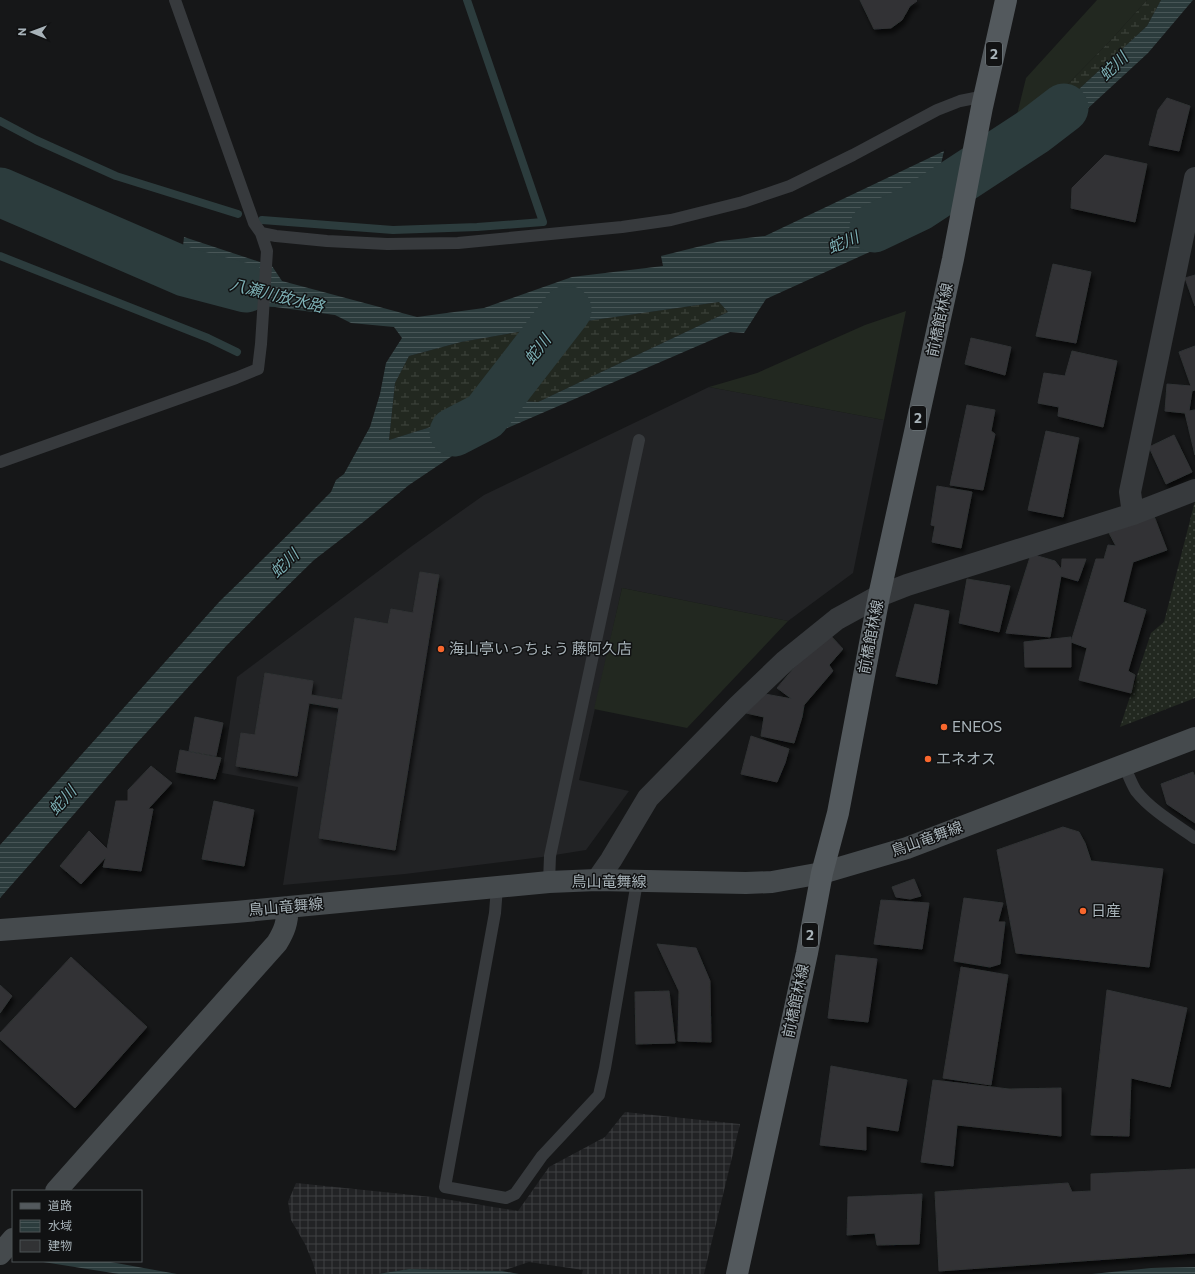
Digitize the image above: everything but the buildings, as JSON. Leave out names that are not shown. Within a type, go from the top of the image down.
[{"type":"main road","name":"前橋館林線","points":[[737,1274],[805,960],[822,873],[838,814],[879,596],[1006,0]]},
{"type":"main road","name":"鳥山竜舞線","points":[[0,930],[288,907],[549,882],[597,880],[637,882],[772,882],[822,873],[906,848],[1195,738]]},
{"type":"main road","points":[[57,1190],[277,943],[287,922],[288,907]]},
{"type":"main road","points":[[0,1254],[12,1240]]},
{"type":"street","points":[[1133,514],[1130,492],[1190,229],[1195,178]]},
{"type":"street","points":[[597,880],[611,860],[648,798],[738,706],[785,661],[837,618],[879,596],[908,585],[1133,514],[1195,490]]},
{"type":"lane","points":[[0,462],[258,369],[267,251],[261,233],[254,223],[175,0]]},
{"type":"lane","points":[[261,233],[327,241],[387,244],[458,243],[622,227],[671,220],[743,202],[790,186],[937,110],[960,101],[984,102]]},
{"type":"lane","points":[[549,882],[550,856],[639,440]]},
{"type":"lane","points":[[1124,765],[1135,789],[1143,799],[1195,838]]},
{"type":"lane","points":[[497,887],[495,913],[445,1187],[506,1198],[515,1194],[542,1156],[599,1095],[607,1060],[637,882]]},
{"type":"shaded area","name":"海山亭いっちょう 藤阿久店","points":[[709,387],[884,420],[853,573],[788,621],[622,588],[579,780],[629,791],[586,850],[405,874],[283,885],[298,787],[222,773],[237,677],[412,546],[484,495]]},
{"type":"shaded area","points":[[625,1112],[740,1124],[704,1274],[582,1274],[583,1270],[529,1262],[502,1271],[409,1269],[378,1274],[316,1274],[305,1244],[291,1220],[288,1202],[296,1183],[432,1197],[518,1211],[549,1167],[605,1137]]},
{"type":"green space","points":[[1097,0],[1147,0],[1110,41],[1010,143],[1026,78]]},
{"type":"green space","points":[[1147,0],[1161,0],[1147,26],[1078,90],[1010,143],[1110,41]]},
{"type":"green space","points":[[719,302],[728,312],[538,402],[517,401],[505,390],[475,413],[389,440],[395,383],[409,356],[461,342],[559,325]]},
{"type":"green space","points":[[906,311],[884,420],[709,387],[757,373],[865,325]]},
{"type":"green space","points":[[1195,501],[1195,698],[1120,727],[1151,633],[1164,622]]},
{"type":"green space","points":[[622,588],[788,621],[687,728],[594,709]]},
{"type":"water","points":[[1161,0],[1193,0],[1148,53],[1034,158],[1002,181],[1010,143],[1078,90],[1147,26]]},
{"type":"water","points":[[944,151],[927,226],[766,299],[744,333],[730,332],[470,444],[409,485],[314,560],[227,645],[135,745],[0,898],[0,845],[220,601],[331,492],[336,480],[344,474],[370,427],[380,394],[386,363],[402,338],[394,327],[351,323],[335,315],[275,307],[255,306],[179,283],[184,237],[272,266],[282,281],[417,317],[484,308],[572,277],[663,266],[661,256],[721,241],[765,236]],"holes":[[[719,302],[728,312],[538,402],[517,401],[505,390],[475,413],[389,440],[395,383],[409,356],[461,342],[559,325]]]},
{"type":"water","points":[[43,1262],[111,1262],[177,1274],[119,1274]]},
{"type":"water","points":[[1195,1267],[1195,1274],[1092,1274],[1151,1268]]},
{"type":"water","points":[[409,1269],[502,1271],[519,1274],[378,1274]]},
{"type":"pier","points":[[945,149],[946,151],[929,227],[927,229]]},
{"type":"waterway","points":[[262,220],[393,230],[477,227],[543,222],[467,0]]},
{"type":"waterway","name":"蛇川","points":[[874,228],[918,207],[1034,131],[1064,108]]},
{"type":"waterway","points":[[0,121],[36,140],[116,176],[238,214]]},
{"type":"waterway","name":"八瀬川放水路","points":[[0,192],[185,272],[246,288]]},
{"type":"waterway","points":[[0,256],[208,338],[237,352]]},
{"type":"waterway","name":"蛇川","points":[[454,432],[485,416],[567,310]]},
{"type":"place","name":"海山亭いっちょう 藤阿久店","points":[[441,649]]},
{"type":"place","name":"ENEOS","points":[[944,727]]},
{"type":"place","name":"エネオス","points":[[928,759]]},
{"type":"place","name":"日産","points":[[1083,911]]}]
